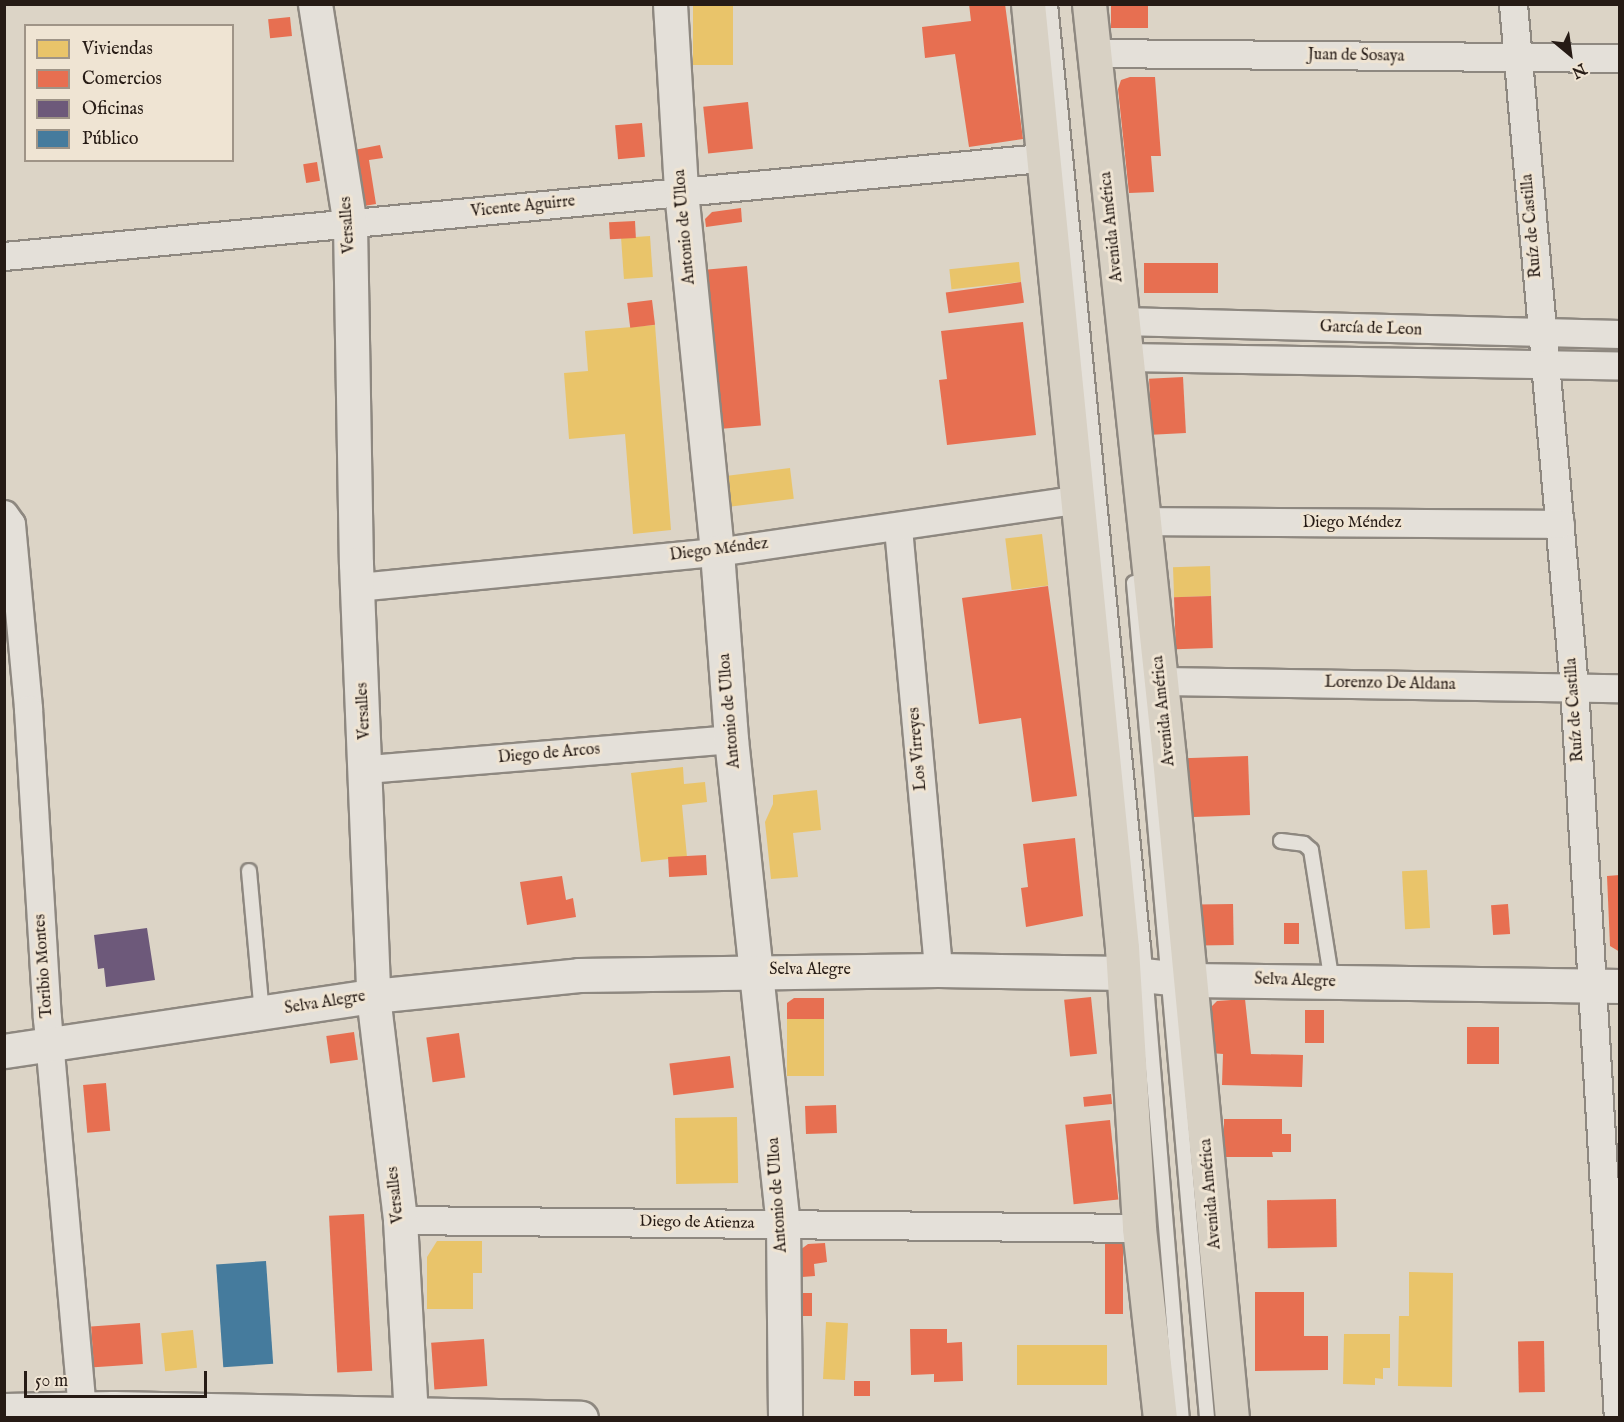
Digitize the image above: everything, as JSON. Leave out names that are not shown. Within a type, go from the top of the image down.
[{"type":"main road","name":"Avenida América","points":[[1028,4],[1041,158],[1080,498],[1157,976],[1232,1418]]},
{"type":"main road","name":"Avenida América","points":[[1089,4],[1092,53],[1127,357],[1137,534],[1161,681],[1157,976],[1138,1228],[1160,1418]]},
{"type":"street","name":"Versalles","points":[[315,4],[350,224],[357,587],[367,769],[374,996],[400,1220],[411,1416]]},
{"type":"street","name":"Antonio de Ulloa","points":[[670,4],[681,191],[717,552],[731,739],[758,969],[783,1224],[785,1418]]},
{"type":"street","name":"Ruíz de Castilla","points":[[1513,4],[1574,687],[1606,986],[1618,1418]]},
{"type":"street","name":"Juan de Sosaya","points":[[1092,53],[1620,58]]},
{"type":"street","name":"Vicente Aguirre","points":[[4,256],[1041,158]]},
{"type":"street","name":"García de Leon","points":[[1122,321],[1542,334],[1620,334]]},
{"type":"street","name":"García de Leon","points":[[1127,357],[1620,366]]},
{"type":"street","name":"Diego Méndez","points":[[357,587],[717,552],[898,528],[1080,498]]},
{"type":"street","name":"Toribio Montes","points":[[6,515],[11,524],[16,710],[83,1413]]},
{"type":"street","name":"Diego Méndez","points":[[1137,534],[1560,524]]},
{"type":"street","name":"Los Virreyes","points":[[898,528],[938,970]]},
{"type":"street","name":"Lorenzo De Aldana","points":[[1161,681],[1620,688]]},
{"type":"street","name":"Diego de Arcos","points":[[367,769],[731,739]]},
{"type":"street","name":"Selva Alegre","points":[[4,1051],[374,996],[579,975],[758,969],[938,970],[1332,982],[1606,986]]},
{"type":"street","name":"Diego de Atienza","points":[[400,1220],[1138,1228]]},
{"type":"street","points":[[4,1410],[83,1413],[581,1418]]},
{"type":"lane","points":[[1050,4],[1207,1418]]},
{"type":"lane","points":[[1074,4],[1137,534]]},
{"type":"lane","points":[[1133,568],[1182,1418]]},
{"type":"lane","points":[[1281,841],[1304,844],[1311,850],[1332,982]]},
{"type":"lane","points":[[249,871],[262,1013]]},
{"type":"building: Viviendas","points":[[693,4],[733,4],[733,65],[693,65]]},
{"type":"building: Viviendas","points":[[650,236],[653,277],[624,279],[621,238]]},
{"type":"building: Viviendas","points":[[1019,262],[1021,282],[951,289],[949,269]]},
{"type":"building: Viviendas","points":[[655,325],[671,530],[633,534],[625,434],[569,439],[564,373],[588,371],[585,331]]},
{"type":"building: Viviendas","points":[[790,468],[794,499],[731,506],[727,476]]},
{"type":"building: Viviendas","points":[[1042,534],[1048,586],[1012,590],[1005,539]]},
{"type":"building: Viviendas","points":[[1210,566],[1211,596],[1174,597],[1173,567]]},
{"type":"building: Viviendas","points":[[683,767],[684,784],[705,782],[707,802],[682,805],[687,857],[641,862],[631,773]]},
{"type":"building: Viviendas","points":[[817,790],[821,830],[793,833],[798,877],[771,879],[765,822],[773,804],[773,795]]},
{"type":"building: Viviendas","points":[[1427,870],[1430,928],[1405,929],[1402,871]]},
{"type":"building: Viviendas","points":[[787,1019],[824,1019],[824,1076],[787,1076]]},
{"type":"building: Viviendas","points":[[737,1117],[738,1183],[676,1184],[675,1118]]},
{"type":"building: Viviendas","points":[[437,1241],[482,1241],[482,1273],[473,1273],[473,1309],[427,1309],[427,1257]]},
{"type":"building: Viviendas","points":[[1409,1272],[1453,1273],[1452,1387],[1398,1386],[1399,1316],[1409,1316]]},
{"type":"building: Viviendas","points":[[826,1322],[848,1323],[845,1380],[823,1379]]},
{"type":"building: Viviendas","points":[[193,1330],[197,1368],[165,1371],[161,1333]]},
{"type":"building: Viviendas","points":[[1344,1334],[1390,1334],[1390,1368],[1383,1368],[1383,1379],[1375,1378],[1375,1385],[1343,1384]]},
{"type":"building: Viviendas","points":[[1017,1345],[1107,1345],[1107,1385],[1017,1385]]},
{"type":"building: Comercios","points":[[969,4],[1005,4],[1023,139],[969,147],[955,54],[925,58],[922,27],[971,21]]},
{"type":"building: Comercios","points":[[1111,4],[1148,4],[1148,28],[1111,28]]},
{"type":"building: Comercios","points":[[290,17],[292,36],[270,38],[268,19]]},
{"type":"building: Comercios","points":[[1130,77],[1155,77],[1161,156],[1151,156],[1154,192],[1129,193],[1118,89],[1121,80]]},
{"type":"building: Comercios","points":[[748,102],[753,149],[708,153],[703,107]]},
{"type":"building: Comercios","points":[[642,123],[645,157],[618,159],[615,125]]},
{"type":"building: Comercios","points":[[380,145],[383,158],[369,160],[376,204],[364,206],[354,150]]},
{"type":"building: Comercios","points":[[317,162],[320,181],[306,183],[303,164]]},
{"type":"building: Comercios","points":[[741,208],[742,222],[706,227],[705,219],[712,212]]},
{"type":"building: Comercios","points":[[635,221],[636,238],[610,239],[609,222]]},
{"type":"building: Comercios","points":[[1144,263],[1218,263],[1218,293],[1144,293]]},
{"type":"building: Comercios","points":[[747,266],[761,425],[719,429],[705,270]]},
{"type":"building: Comercios","points":[[1021,282],[1024,303],[949,313],[946,293]]},
{"type":"building: Comercios","points":[[652,300],[655,325],[630,328],[627,303]]},
{"type":"building: Comercios","points":[[1023,322],[1036,435],[947,445],[939,380],[947,379],[941,331]]},
{"type":"building: Comercios","points":[[1183,377],[1186,433],[1152,435],[1149,379]]},
{"type":"building: Comercios","points":[[1048,586],[1077,796],[1032,802],[1021,718],[979,724],[962,598]]},
{"type":"building: Comercios","points":[[1211,596],[1213,648],[1176,649],[1174,597]]},
{"type":"building: Comercios","points":[[1248,756],[1250,815],[1186,817],[1184,758]]},
{"type":"building: Comercios","points":[[1075,838],[1083,916],[1026,927],[1021,888],[1028,887],[1023,844]]},
{"type":"building: Comercios","points":[[706,855],[707,875],[669,877],[668,857]]},
{"type":"building: Comercios","points":[[1620,875],[1620,952],[1610,946],[1607,876]]},
{"type":"building: Comercios","points":[[562,876],[566,900],[573,898],[576,917],[527,925],[520,882]]},
{"type":"building: Comercios","points":[[1233,904],[1234,945],[1199,946],[1198,905]]},
{"type":"building: Comercios","points":[[1508,904],[1510,934],[1493,935],[1491,905]]},
{"type":"building: Comercios","points":[[1284,923],[1299,923],[1299,944],[1284,944]]},
{"type":"building: Comercios","points":[[1091,997],[1097,1054],[1070,1057],[1064,1000]]},
{"type":"building: Comercios","points":[[794,998],[824,998],[824,1019],[787,1019],[787,1003]]},
{"type":"building: Comercios","points":[[1245,999],[1251,1054],[1303,1055],[1302,1087],[1222,1085],[1223,1054],[1210,1053],[1207,1011],[1217,1001]]},
{"type":"building: Comercios","points":[[1305,1010],[1324,1010],[1324,1043],[1305,1043]]},
{"type":"building: Comercios","points":[[1467,1027],[1499,1027],[1499,1064],[1467,1064]]},
{"type":"building: Comercios","points":[[354,1032],[358,1060],[330,1064],[326,1036]]},
{"type":"building: Comercios","points":[[459,1033],[465,1078],[433,1082],[426,1038]]},
{"type":"building: Comercios","points":[[730,1056],[734,1088],[673,1095],[669,1063]]},
{"type":"building: Comercios","points":[[106,1083],[110,1131],[87,1133],[83,1085]]},
{"type":"building: Comercios","points":[[1111,1094],[1112,1104],[1084,1107],[1083,1097]]},
{"type":"building: Comercios","points":[[836,1105],[837,1133],[806,1134],[805,1106]]},
{"type":"building: Comercios","points":[[1224,1119],[1282,1119],[1282,1134],[1291,1134],[1291,1152],[1272,1152],[1273,1157],[1224,1157]]},
{"type":"building: Comercios","points":[[1110,1120],[1118,1200],[1074,1204],[1065,1125]]},
{"type":"building: Comercios","points":[[1336,1199],[1337,1247],[1268,1248],[1267,1200]]},
{"type":"building: Comercios","points":[[364,1214],[372,1371],[337,1373],[329,1216]]},
{"type":"building: Comercios","points":[[825,1243],[827,1262],[814,1264],[815,1276],[802,1277],[800,1250],[808,1244]]},
{"type":"building: Comercios","points":[[1105,1244],[1123,1244],[1123,1314],[1105,1314]]},
{"type":"building: Comercios","points":[[1255,1292],[1304,1292],[1304,1336],[1328,1336],[1328,1370],[1255,1371]]},
{"type":"building: Comercios","points":[[801,1293],[812,1293],[812,1316],[801,1316]]},
{"type":"building: Comercios","points":[[140,1323],[143,1364],[94,1367],[91,1326]]},
{"type":"building: Comercios","points":[[910,1329],[947,1329],[947,1343],[962,1342],[963,1381],[934,1382],[934,1374],[911,1375]]},
{"type":"building: Comercios","points":[[484,1339],[487,1386],[434,1390],[431,1343]]},
{"type":"building: Comercios","points":[[1518,1341],[1544,1341],[1545,1392],[1519,1392]]},
{"type":"building: Comercios","points":[[854,1381],[870,1381],[870,1396],[854,1396]]},
{"type":"building: Oficinas","points":[[147,928],[155,980],[106,987],[104,968],[98,969],[94,935]]},
{"type":"building: Público","points":[[266,1261],[273,1364],[223,1367],[216,1264]]}]
